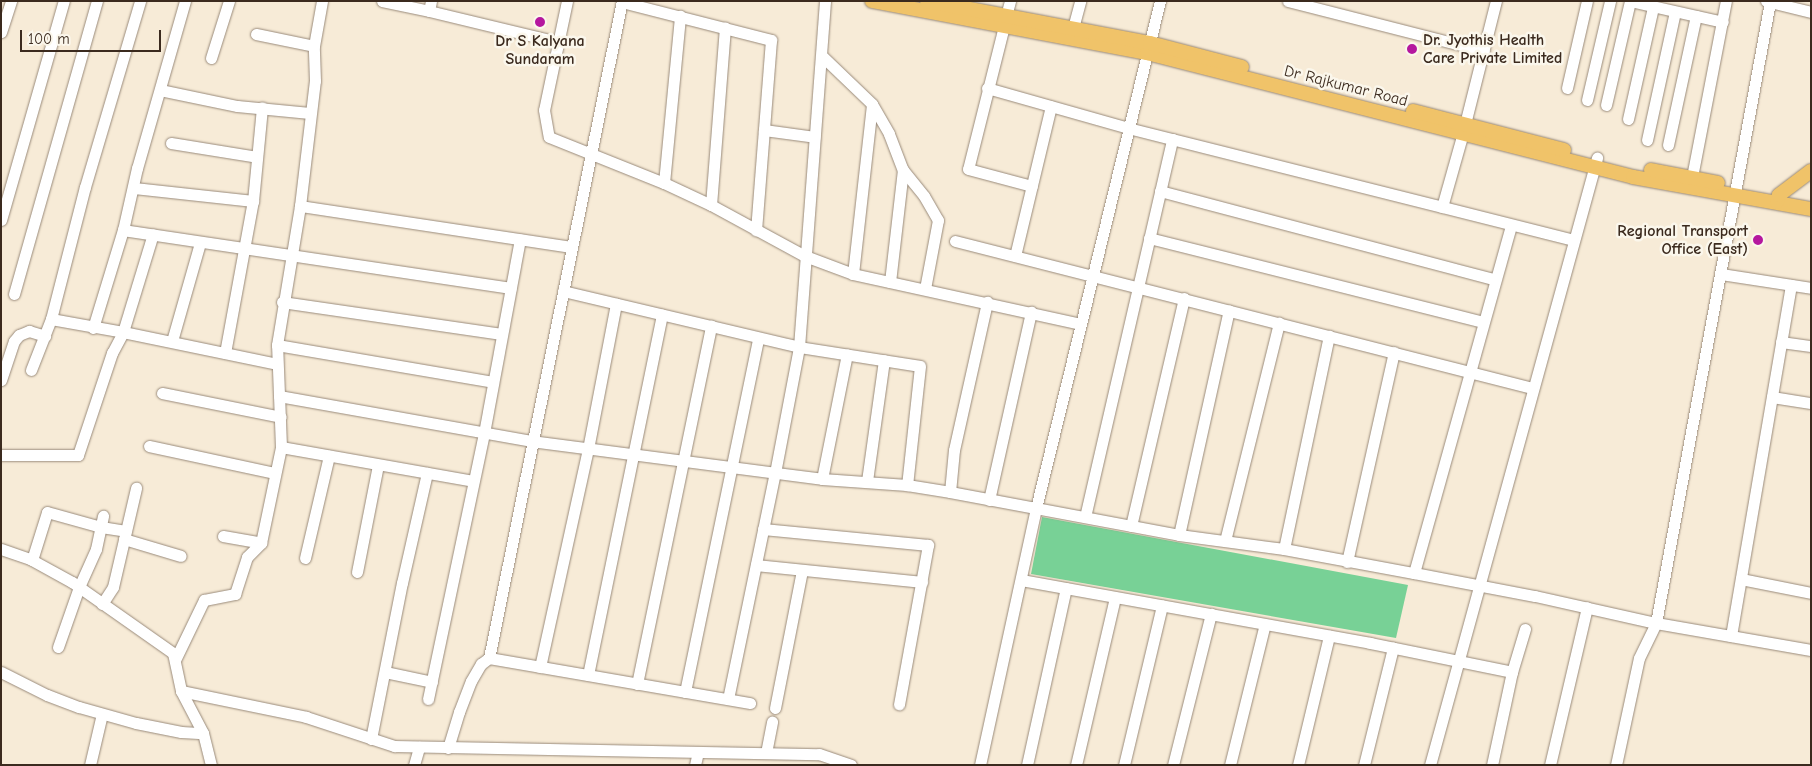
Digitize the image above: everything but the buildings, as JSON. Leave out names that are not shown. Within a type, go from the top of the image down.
[{"type":"main road","name":"Dr Rajkumar Road","points":[[872,1],[1005,21],[1148,48]]},
{"type":"main road","name":"Dr Rajkumar Road","points":[[927,1],[1005,21],[1073,28],[1464,128],[1595,163],[1633,177],[1778,198],[1811,200]]},
{"type":"main road","name":"Dr Rajkumar Road","points":[[1595,163],[1692,177],[1736,191]]},
{"type":"main road","points":[[1778,198],[1811,171]]},
{"type":"main road","name":"Dr Rajkumar Road","points":[[1778,198],[1811,209]]},
{"type":"street","points":[[1,32],[11,1]]},
{"type":"street","points":[[1,220],[64,1]]},
{"type":"street","points":[[14,294],[97,1]]},
{"type":"street","points":[[31,370],[51,319],[88,178],[140,1]]},
{"type":"street","points":[[93,328],[123,230],[137,168],[185,1]]},
{"type":"street","points":[[210,58],[229,1]]},
{"type":"street","points":[[175,660],[204,600],[235,594],[247,557],[261,543],[281,447],[281,417],[276,364],[277,345],[282,302],[300,206],[315,81],[314,46],[322,1]]},
{"type":"street","points":[[382,1],[430,6],[558,42]]},
{"type":"street","points":[[567,1],[544,110],[548,136],[664,183],[712,205],[805,256],[853,274],[1081,324]]},
{"type":"street","points":[[728,699],[799,347],[825,1]]},
{"type":"street","points":[[1010,1],[968,169],[1032,186]]},
{"type":"street","points":[[1073,28],[1080,1]]},
{"type":"street","points":[[980,765],[1036,508],[1160,1]]},
{"type":"street","points":[[1288,1],[1484,51]]},
{"type":"street","points":[[1442,208],[1496,1]]},
{"type":"street","points":[[1567,88],[1587,1]]},
{"type":"street","points":[[1587,100],[1610,1]]},
{"type":"street","points":[[1606,105],[1630,1],[1722,22]]},
{"type":"street","points":[[1692,177],[1726,1]]},
{"type":"street","points":[[448,748],[459,712],[472,681],[481,664],[489,658],[531,441],[622,2],[771,40],[756,230]]},
{"type":"street","points":[[1616,765],[1639,658],[1656,623],[1736,191],[1768,2],[1811,12]]},
{"type":"street","points":[[1628,119],[1653,7]]},
{"type":"street","points":[[1647,140],[1675,12]]},
{"type":"street","points":[[664,183],[680,16]]},
{"type":"street","points":[[1668,145],[1696,16]]},
{"type":"street","points":[[712,205],[725,28]]},
{"type":"street","points":[[256,34],[314,46]]},
{"type":"street","points":[[822,56],[872,104],[889,134],[903,170],[924,196],[938,220],[925,289]]},
{"type":"street","points":[[987,88],[1128,128],[1573,240]]},
{"type":"street","points":[[160,90],[237,106],[262,107],[310,114]]},
{"type":"street","points":[[853,274],[872,104]]},
{"type":"street","points":[[1015,256],[1051,106]]},
{"type":"street","points":[[225,352],[252,202],[262,107]]},
{"type":"street","points":[[764,130],[815,137]]},
{"type":"street","points":[[1085,517],[1172,139]]},
{"type":"street","points":[[171,143],[257,157]]},
{"type":"street","points":[[1430,765],[1595,163]]},
{"type":"street","points":[[890,282],[903,170]]},
{"type":"street","points":[[134,188],[252,202]]},
{"type":"street","points":[[1160,191],[1494,279]]},
{"type":"street","points":[[300,206],[571,247]]},
{"type":"street","points":[[1414,573],[1494,279],[1511,225]]},
{"type":"street","points":[[123,230],[511,288]]},
{"type":"street","points":[[2,457],[78,455],[112,353],[123,332],[153,234]]},
{"type":"street","points":[[1149,238],[1483,322]]},
{"type":"street","points":[[428,698],[484,433],[520,240]]},
{"type":"street","points":[[955,241],[1138,286],[1532,388]]},
{"type":"street","points":[[172,342],[200,243]]},
{"type":"street","points":[[1721,274],[1811,288]]},
{"type":"street","points":[[1732,636],[1791,285]]},
{"type":"street","points":[[563,291],[799,347],[920,366],[907,485]]},
{"type":"street","points":[[1131,526],[1184,298]]},
{"type":"street","points":[[282,302],[502,334]]},
{"type":"street","points":[[950,492],[954,450],[987,302]]},
{"type":"street","points":[[540,667],[588,449],[616,304]]},
{"type":"street","points":[[1179,535],[1228,310]]},
{"type":"street","points":[[989,500],[1031,312]]},
{"type":"street","points":[[588,675],[635,455],[662,315]]},
{"type":"street","points":[[51,319],[225,352],[276,364]]},
{"type":"street","points":[[1225,542],[1279,323]]},
{"type":"street","points":[[637,684],[711,326]]},
{"type":"street","points":[[1,380],[14,341],[20,335],[29,331],[45,336]]},
{"type":"street","points":[[1284,549],[1329,336]]},
{"type":"street","points":[[685,692],[758,338]]},
{"type":"street","points":[[1781,342],[1811,346]]},
{"type":"street","points":[[277,345],[493,382]]},
{"type":"street","points":[[1347,562],[1394,352]]},
{"type":"street","points":[[822,479],[847,354]]},
{"type":"street","points":[[867,481],[884,360]]},
{"type":"street","points":[[162,393],[281,417]]},
{"type":"street","points":[[279,396],[531,441],[822,479],[907,485],[950,492],[1179,535],[1284,549],[1478,585],[1656,623],[1811,650]]},
{"type":"street","points":[[1772,397],[1811,403]]},
{"type":"street","points":[[149,446],[275,473]]},
{"type":"street","points":[[281,447],[473,481]]},
{"type":"street","points":[[305,558],[329,456]]},
{"type":"street","points":[[356,572],[378,465]]},
{"type":"street","points":[[371,739],[427,473]]},
{"type":"street","points":[[102,604],[112,587],[136,488]]},
{"type":"street","points":[[32,560],[47,512],[102,522],[125,535],[181,556]]},
{"type":"street","points":[[58,646],[79,587],[96,549],[102,522]]},
{"type":"street","points":[[763,529],[928,545],[899,704]]},
{"type":"street","points":[[223,536],[261,543]]},
{"type":"street","points":[[1,549],[32,560],[79,587],[173,653],[181,691],[203,733],[211,765]]},
{"type":"street","points":[[756,566],[922,582]]},
{"type":"street","points":[[775,708],[802,571]]},
{"type":"street","points":[[1741,579],[1810,593],[1811,580]]},
{"type":"street","points":[[1021,580],[1265,624],[1512,672]]},
{"type":"street","points":[[1027,765],[1066,588]]},
{"type":"street","points":[[1076,765],[1115,597]]},
{"type":"street","points":[[1124,765],[1162,605]]},
{"type":"street","points":[[1550,765],[1587,607]]},
{"type":"street","points":[[1173,765],[1211,614]]},
{"type":"street","points":[[1230,765],[1265,624]]},
{"type":"street","points":[[1492,765],[1512,672],[1525,629]]},
{"type":"street","points":[[1298,765],[1329,636]]},
{"type":"street","points":[[1364,765],[1393,648]]},
{"type":"street","points":[[489,658],[750,703]]},
{"type":"street","points":[[1,672],[47,696],[102,714],[136,724],[181,732],[203,733]]},
{"type":"street","points":[[385,672],[432,682]]},
{"type":"street","points":[[181,691],[306,718],[394,746],[820,754],[851,765]]},
{"type":"street","points":[[90,765],[102,714]]},
{"type":"street","points":[[766,753],[772,722]]},
{"type":"street","points":[[414,765],[419,747]]},
{"type":"street","points":[[695,765],[698,752]]},
{"type":"green space","points":[[1042,517],[1408,585],[1396,638],[1031,574]]},
{"type":"place","name":"Dr S Kalyana Sundaram","points":[[540,22]]},
{"type":"place","name":"Dr. Jyothis Health Care Private Limited","points":[[1412,49]]},
{"type":"place","name":"Regional Transport Office (East)","points":[[1758,240]]}]
